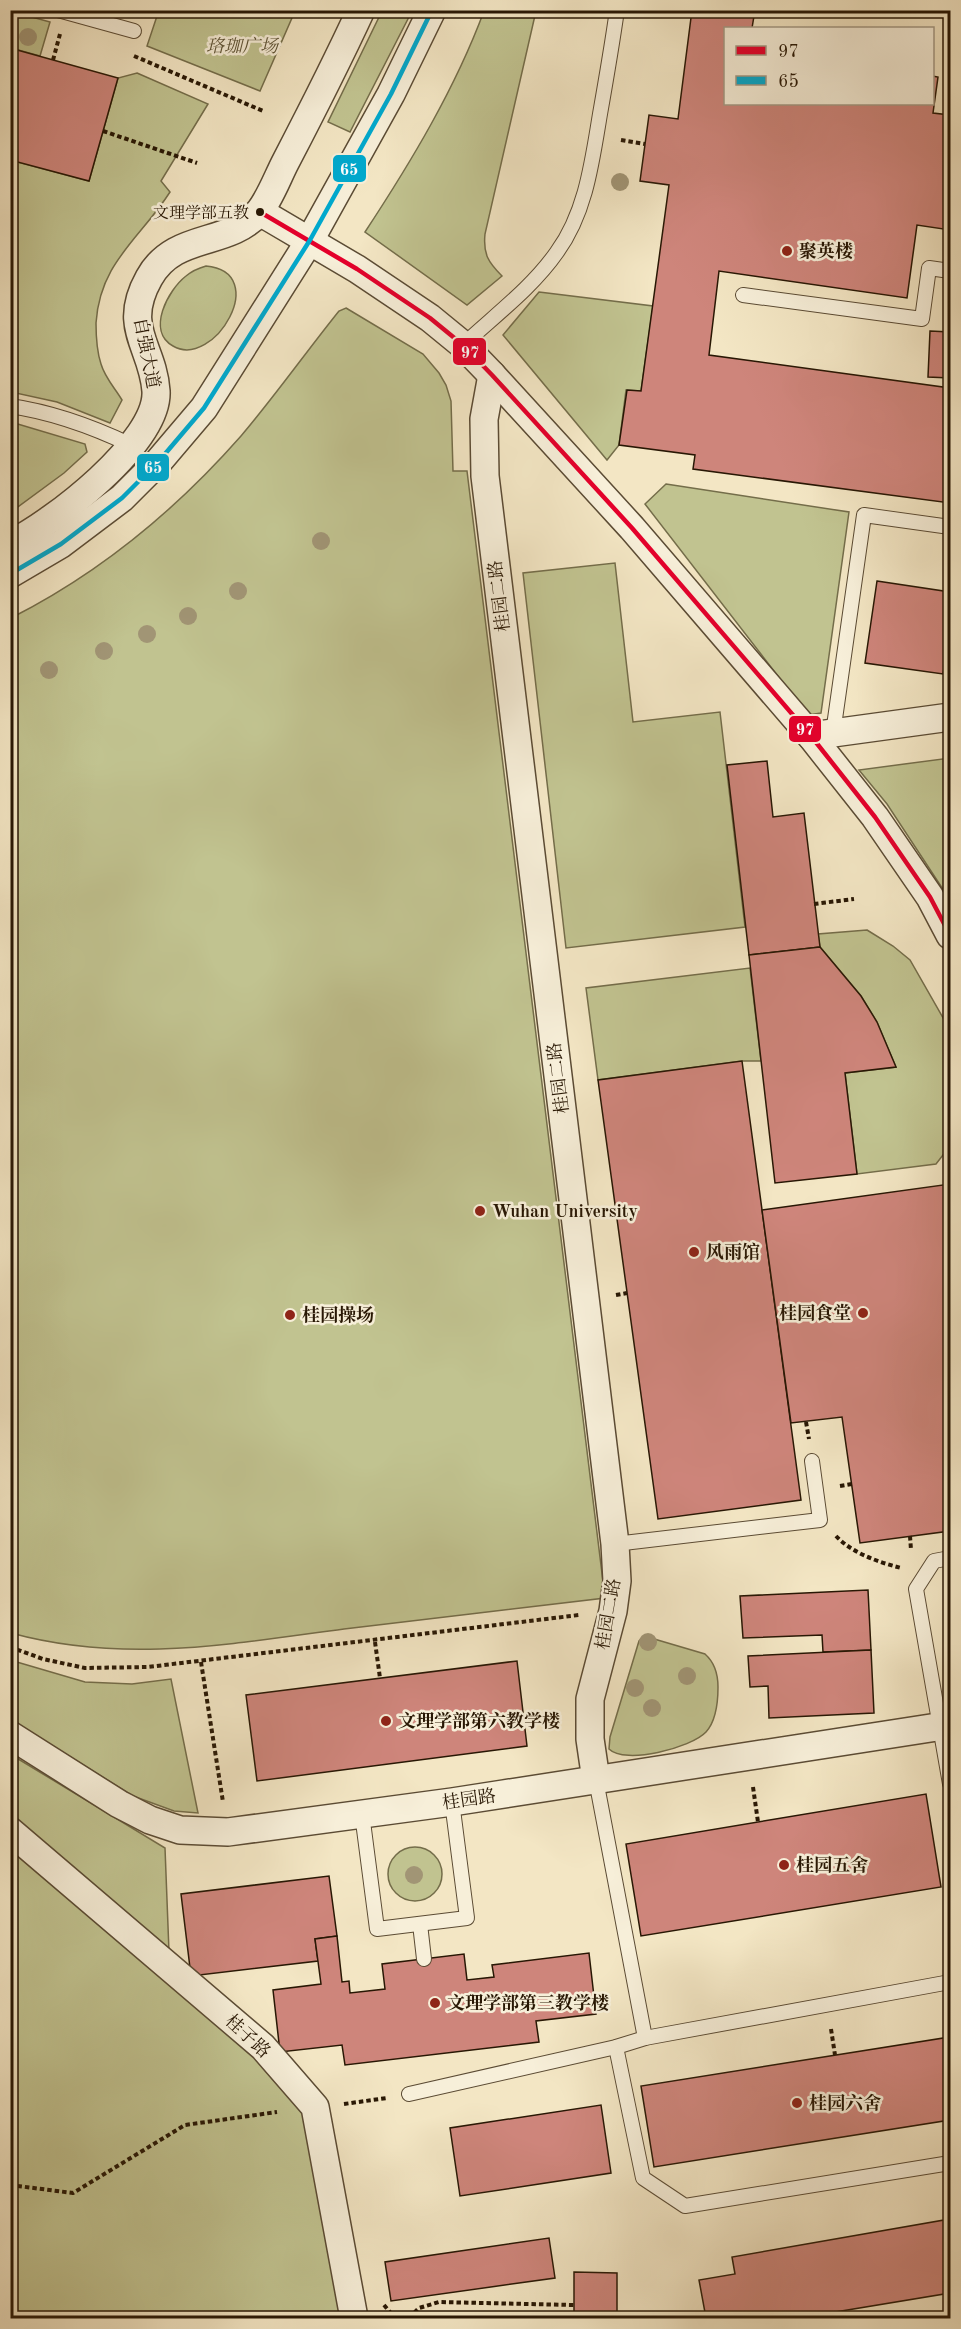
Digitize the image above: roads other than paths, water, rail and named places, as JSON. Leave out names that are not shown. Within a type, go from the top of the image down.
[{"type":"street","name":"自强大道","points":[[10,544],[45,523],[73,502],[101,478],[131,445],[154,409],[156,391],[137,323],[138,306],[149,277],[169,254],[197,241],[242,227],[260,212],[311,115],[361,10]]},
{"type":"street","points":[[10,574],[61,544],[122,498],[159,461],[204,408],[310,240],[406,66],[432,10]]},
{"type":"street","points":[[260,212],[310,240],[430,318],[463,345],[492,375],[822,735],[930,897],[951,935]]},
{"type":"street","name":"桂园二路","points":[[492,375],[483,418],[484,476],[615,1544],[617,1581],[613,1611],[590,1699],[590,1739],[596,1780]]},
{"type":"street","points":[[822,735],[951,717]]},
{"type":"street","name":"桂园路","points":[[10,1736],[119,1804],[150,1820],[180,1830],[228,1832],[452,1802],[946,1726]]},
{"type":"street","name":"桂子路","points":[[10,1831],[263,2047],[315,2107],[354,2319]]},
{"type":"lane","points":[[58,10],[135,31]]},
{"type":"lane","points":[[463,345],[545,268],[569,233],[584,199],[591,169],[617,10]]},
{"type":"lane","points":[[743,295],[922,319],[929,268],[951,271]]},
{"type":"lane","points":[[10,406],[54,415],[131,445]]},
{"type":"lane","points":[[822,735],[864,515],[951,527]]},
{"type":"lane","points":[[615,1544],[820,1520],[812,1461]]},
{"type":"lane","points":[[951,1558],[934,1560],[916,1589],[946,1726],[951,1784]]},
{"type":"lane","points":[[596,1780],[645,2038]]},
{"type":"lane","points":[[362,1814],[377,1929],[467,1918],[452,1802]]},
{"type":"lane","points":[[420,1924],[424,1959]]},
{"type":"lane","points":[[409,2094],[616,2047],[645,2038],[951,1982]]},
{"type":"lane","points":[[616,2047],[643,2178],[685,2206],[951,2163]]},
{"type":"place","name":"文理学部五教","points":[[260,212]]},
{"type":"place","name":"聚英楼","points":[[787,251]]},
{"type":"place","name":"Wuhan University","points":[[480,1211]]},
{"type":"place","name":"风雨馆","points":[[694,1252]]},
{"type":"place","name":"桂园食堂","points":[[863,1313]]},
{"type":"place","name":"桂园操场","points":[[290,1315]]},
{"type":"place","name":"文理学部第六教学楼","points":[[386,1721]]},
{"type":"place","name":"桂园五舍","points":[[784,1865]]},
{"type":"place","name":"文理学部第三教学楼","points":[[435,2003]]},
{"type":"place","name":"桂园六舍","points":[[797,2103]]},
{"type":"park label","name":"珞珈广场","points":[[242,46]]}]
